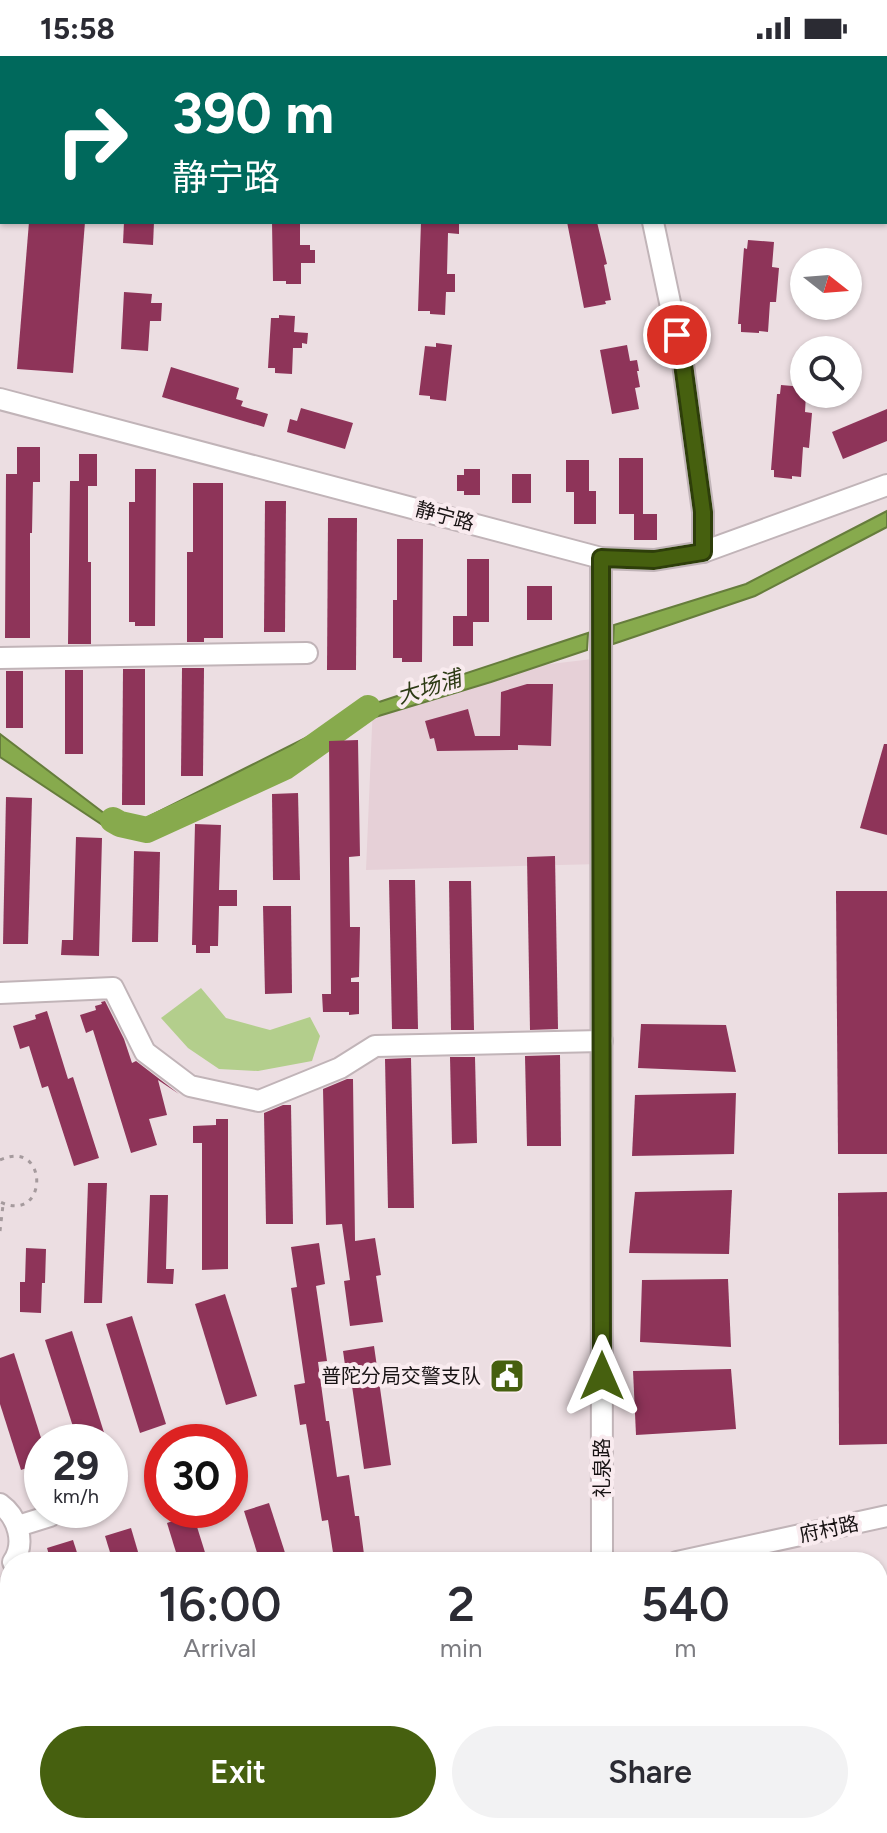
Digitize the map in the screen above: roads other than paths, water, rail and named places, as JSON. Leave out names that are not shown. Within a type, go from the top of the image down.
[{"type":"street","points":[[653,224],[683,364],[703,512],[703,552]]},
{"type":"street","name":"静宁路","points":[[0,399],[601,558],[654,560],[703,552],[887,485]]},
{"type":"street","name":"礼泉路","points":[[601,558],[602,1552]]},
{"type":"street","points":[[0,658],[307,653]]},
{"type":"street","points":[[0,993],[113,988],[145,1052],[190,1086],[259,1101],[340,1068],[375,1046],[602,1041]]},
{"type":"street","points":[[0,1504],[10,1511],[18,1526],[18,1552]]},
{"type":"street","name":"府村路","points":[[723,1552],[887,1516]]},
{"type":"street","points":[[18,1526],[24,1524]]},
{"type":"water","points":[[887,511],[887,527],[755,596],[613,644],[614,625],[746,584]]},
{"type":"water","points":[[588,633],[587,650],[339,728],[285,767],[147,830],[110,830],[0,757],[0,734],[113,820],[146,818],[373,704]]},
{"type":"waterway","name":"大场浦","points":[[113,820],[147,830],[285,767],[368,708]]},
{"type":"place","name":"普陀分局交警支队","points":[[507,1376]]}]
